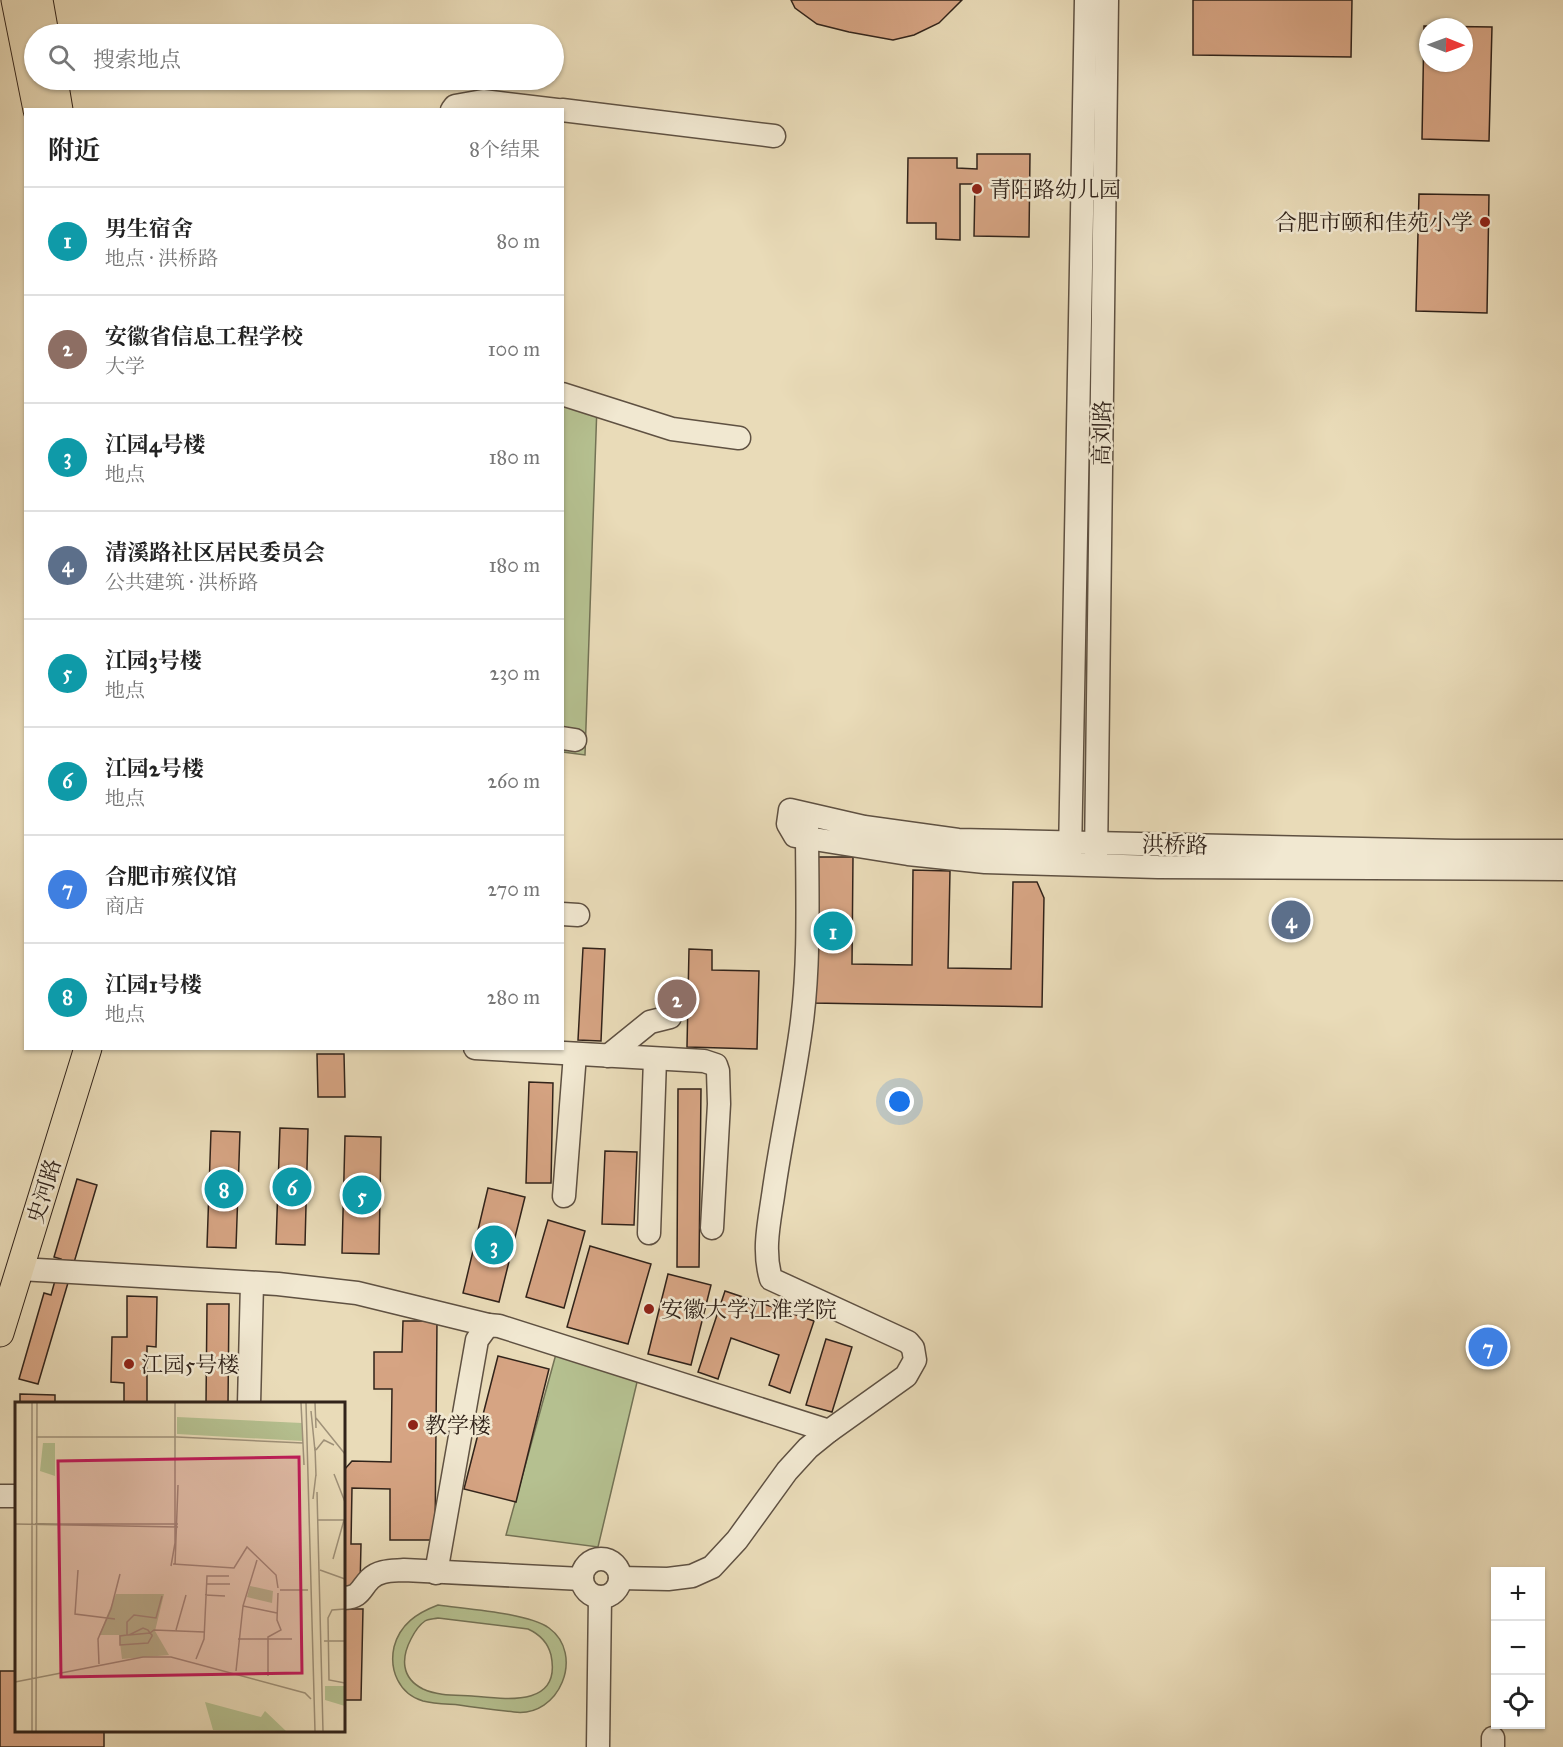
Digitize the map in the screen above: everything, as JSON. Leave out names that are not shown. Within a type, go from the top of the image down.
[{"type":"main road","points":[[15,0],[24,45]]},
{"type":"main road","points":[[39,0],[43,24]]},
{"type":"main road","points":[[33,90],[37,108]]},
{"type":"main road","points":[[56,90],[59,108]]},
{"type":"main road","name":"史河路","points":[[0,1333],[10,1276],[70,1050]]},
{"type":"main road","name":"史河路","points":[[10,1276],[87,1050]]},
{"type":"street","name":"高刘路","points":[[1070,854],[1086,0]]},
{"type":"street","name":"高刘路","points":[[1096,855],[1107,0]]},
{"type":"street","points":[[454,108],[483,101],[541,108]]},
{"type":"street","points":[[564,110],[774,136]]},
{"type":"street","points":[[564,395],[672,429],[739,438]]},
{"type":"street","name":"洪桥路","points":[[1070,854],[963,860],[908,854],[801,837],[798,812],[864,827],[1070,854],[1563,851]]},
{"type":"street","points":[[620,1578],[676,1578],[692,1576],[712,1567],[737,1540],[787,1471],[808,1448],[906,1376],[915,1360],[913,1348],[908,1342],[771,1279],[767,1265],[767,1240],[784,1121],[802,1023],[806,979],[801,837]]},
{"type":"street","name":"洪桥路","points":[[1096,855],[1168,867],[1563,869]]},
{"type":"street","points":[[608,1056],[650,1022],[670,1017]]},
{"type":"street","points":[[509,1050],[704,1061],[716,1065],[719,1104],[712,1228]]},
{"type":"street","points":[[564,1196],[575,1054]]},
{"type":"street","points":[[649,1233],[655,1059]]},
{"type":"street","points":[[10,1276],[252,1283],[357,1293],[499,1326],[829,1431]]},
{"type":"street","points":[[249,1402],[252,1283]]},
{"type":"street","points":[[436,1573],[477,1340],[488,1325]]},
{"type":"street","points":[[601,1559],[613,1563],[620,1578],[615,1592],[609,1596],[600,1597],[586,1591],[582,1573],[589,1562],[601,1559]]},
{"type":"street","points":[[345,1598],[353,1598],[362,1591],[371,1577],[385,1571],[582,1579]]},
{"type":"street","points":[[598,1747],[600,1597]]},
{"type":"green space","points":[[564,394],[597,405],[585,755],[564,752]]},
{"type":"green space","points":[[556,1354],[638,1378],[598,1547],[506,1535]]},
{"type":"green space","points":[[438,1605],[496,1612],[527,1619],[549,1628],[560,1639],[565,1653],[566,1668],[555,1695],[544,1705],[530,1711],[514,1712],[428,1702],[415,1698],[402,1687],[398,1680],[393,1664],[394,1647],[400,1632],[410,1620]],"holes":[[[438,1618],[528,1629],[539,1636],[551,1655],[552,1672],[548,1684],[540,1692],[514,1698],[447,1695],[423,1689],[410,1679],[407,1673],[405,1660],[408,1646],[417,1629],[426,1620]]]},
{"type":"building","points":[[791,0],[962,0],[939,23],[914,35],[893,40],[817,24],[795,8]]},
{"type":"building","points":[[1193,0],[1352,0],[1351,57],[1193,55]]},
{"type":"building","points":[[1473,27],[1492,27],[1489,141],[1422,139],[1423,72],[1473,72]]},
{"type":"building","points":[[977,154],[1030,154],[1029,237],[974,236],[975,184],[960,184],[960,240],[936,239],[936,223],[907,223],[908,158],[957,158],[957,168],[977,169]]},
{"type":"building","points":[[1419,194],[1489,195],[1487,313],[1416,311]]},
{"type":"building","points":[[814,857],[853,857],[852,964],[912,965],[913,870],[950,871],[948,968],[1011,969],[1013,882],[1037,882],[1044,898],[1042,1007],[812,1003]]},
{"type":"building","points":[[583,948],[605,949],[601,1041],[578,1040]]},
{"type":"building","points":[[689,949],[712,950],[712,970],[759,971],[757,1049],[687,1047]]},
{"type":"building","points":[[317,1054],[344,1054],[345,1097],[318,1097]]},
{"type":"building","points":[[529,1082],[553,1083],[551,1183],[526,1183]]},
{"type":"building","points":[[678,1089],[701,1089],[699,1267],[677,1267]]},
{"type":"building","points":[[280,1128],[308,1129],[305,1245],[276,1244]]},
{"type":"building","points":[[211,1131],[240,1132],[236,1248],[207,1247]]},
{"type":"building","points":[[345,1136],[381,1137],[379,1254],[342,1253]]},
{"type":"building","points":[[605,1151],[637,1152],[634,1225],[602,1224]]},
{"type":"building","points":[[77,1179],[97,1185],[38,1384],[19,1379],[44,1293],[51,1295],[61,1259],[54,1257]]},
{"type":"building","points":[[488,1188],[525,1197],[499,1302],[463,1293]]},
{"type":"building","points":[[548,1220],[585,1231],[564,1308],[526,1297]]},
{"type":"building","points":[[590,1246],[651,1264],[628,1344],[567,1327]]},
{"type":"building","points":[[668,1274],[711,1285],[691,1365],[648,1354]]},
{"type":"building","points":[[725,1291],[814,1321],[790,1393],[769,1385],[779,1355],[731,1338],[718,1379],[698,1372]]},
{"type":"building","name":"江园5号楼","points":[[127,1296],[157,1297],[156,1347],[147,1346],[147,1402],[124,1402],[124,1383],[111,1382],[112,1337],[127,1337]]},
{"type":"building","points":[[207,1304],[229,1304],[228,1402],[206,1402]]},
{"type":"building","name":"教学楼","points":[[403,1321],[437,1321],[435,1540],[390,1540],[390,1489],[352,1488],[351,1544],[361,1544],[360,1587],[345,1587],[345,1469],[352,1461],[391,1462],[392,1389],[374,1389],[374,1352],[402,1352]]},
{"type":"building","points":[[826,1339],[852,1347],[832,1412],[806,1405]]},
{"type":"building","points":[[498,1356],[549,1369],[516,1502],[464,1489]]},
{"type":"building","points":[[20,1394],[55,1395],[55,1402],[20,1402]]},
{"type":"building","points":[[345,1609],[363,1609],[361,1700],[345,1700]]},
{"type":"building","points":[[0,1671],[15,1671],[15,1732],[104,1732],[104,1747],[0,1747]]},
{"type":"place","name":"青阳路幼儿园","points":[[977,189]]},
{"type":"place","name":"合肥市颐和佳苑小学","points":[[1485,222]]},
{"type":"place","name":"清溪路社区居民委员会","points":[[1291,920]]},
{"type":"place","name":"男生宿舍","points":[[833,931]]},
{"type":"place","name":"安徽省信息工程学校","points":[[677,999]]},
{"type":"place","name":"江园2号楼","points":[[292,1187]]},
{"type":"place","name":"江园1号楼","points":[[224,1189]]},
{"type":"place","name":"江园3号楼","points":[[362,1195]]},
{"type":"place","name":"江园4号楼","points":[[494,1245]]},
{"type":"place","name":"安徽大学江淮学院","points":[[649,1309]]},
{"type":"place","name":"合肥市殡仪馆","points":[[1488,1347]]},
{"type":"place","name":"江园5号楼","points":[[129,1364]]},
{"type":"place","name":"教学楼","points":[[413,1425]]}]
